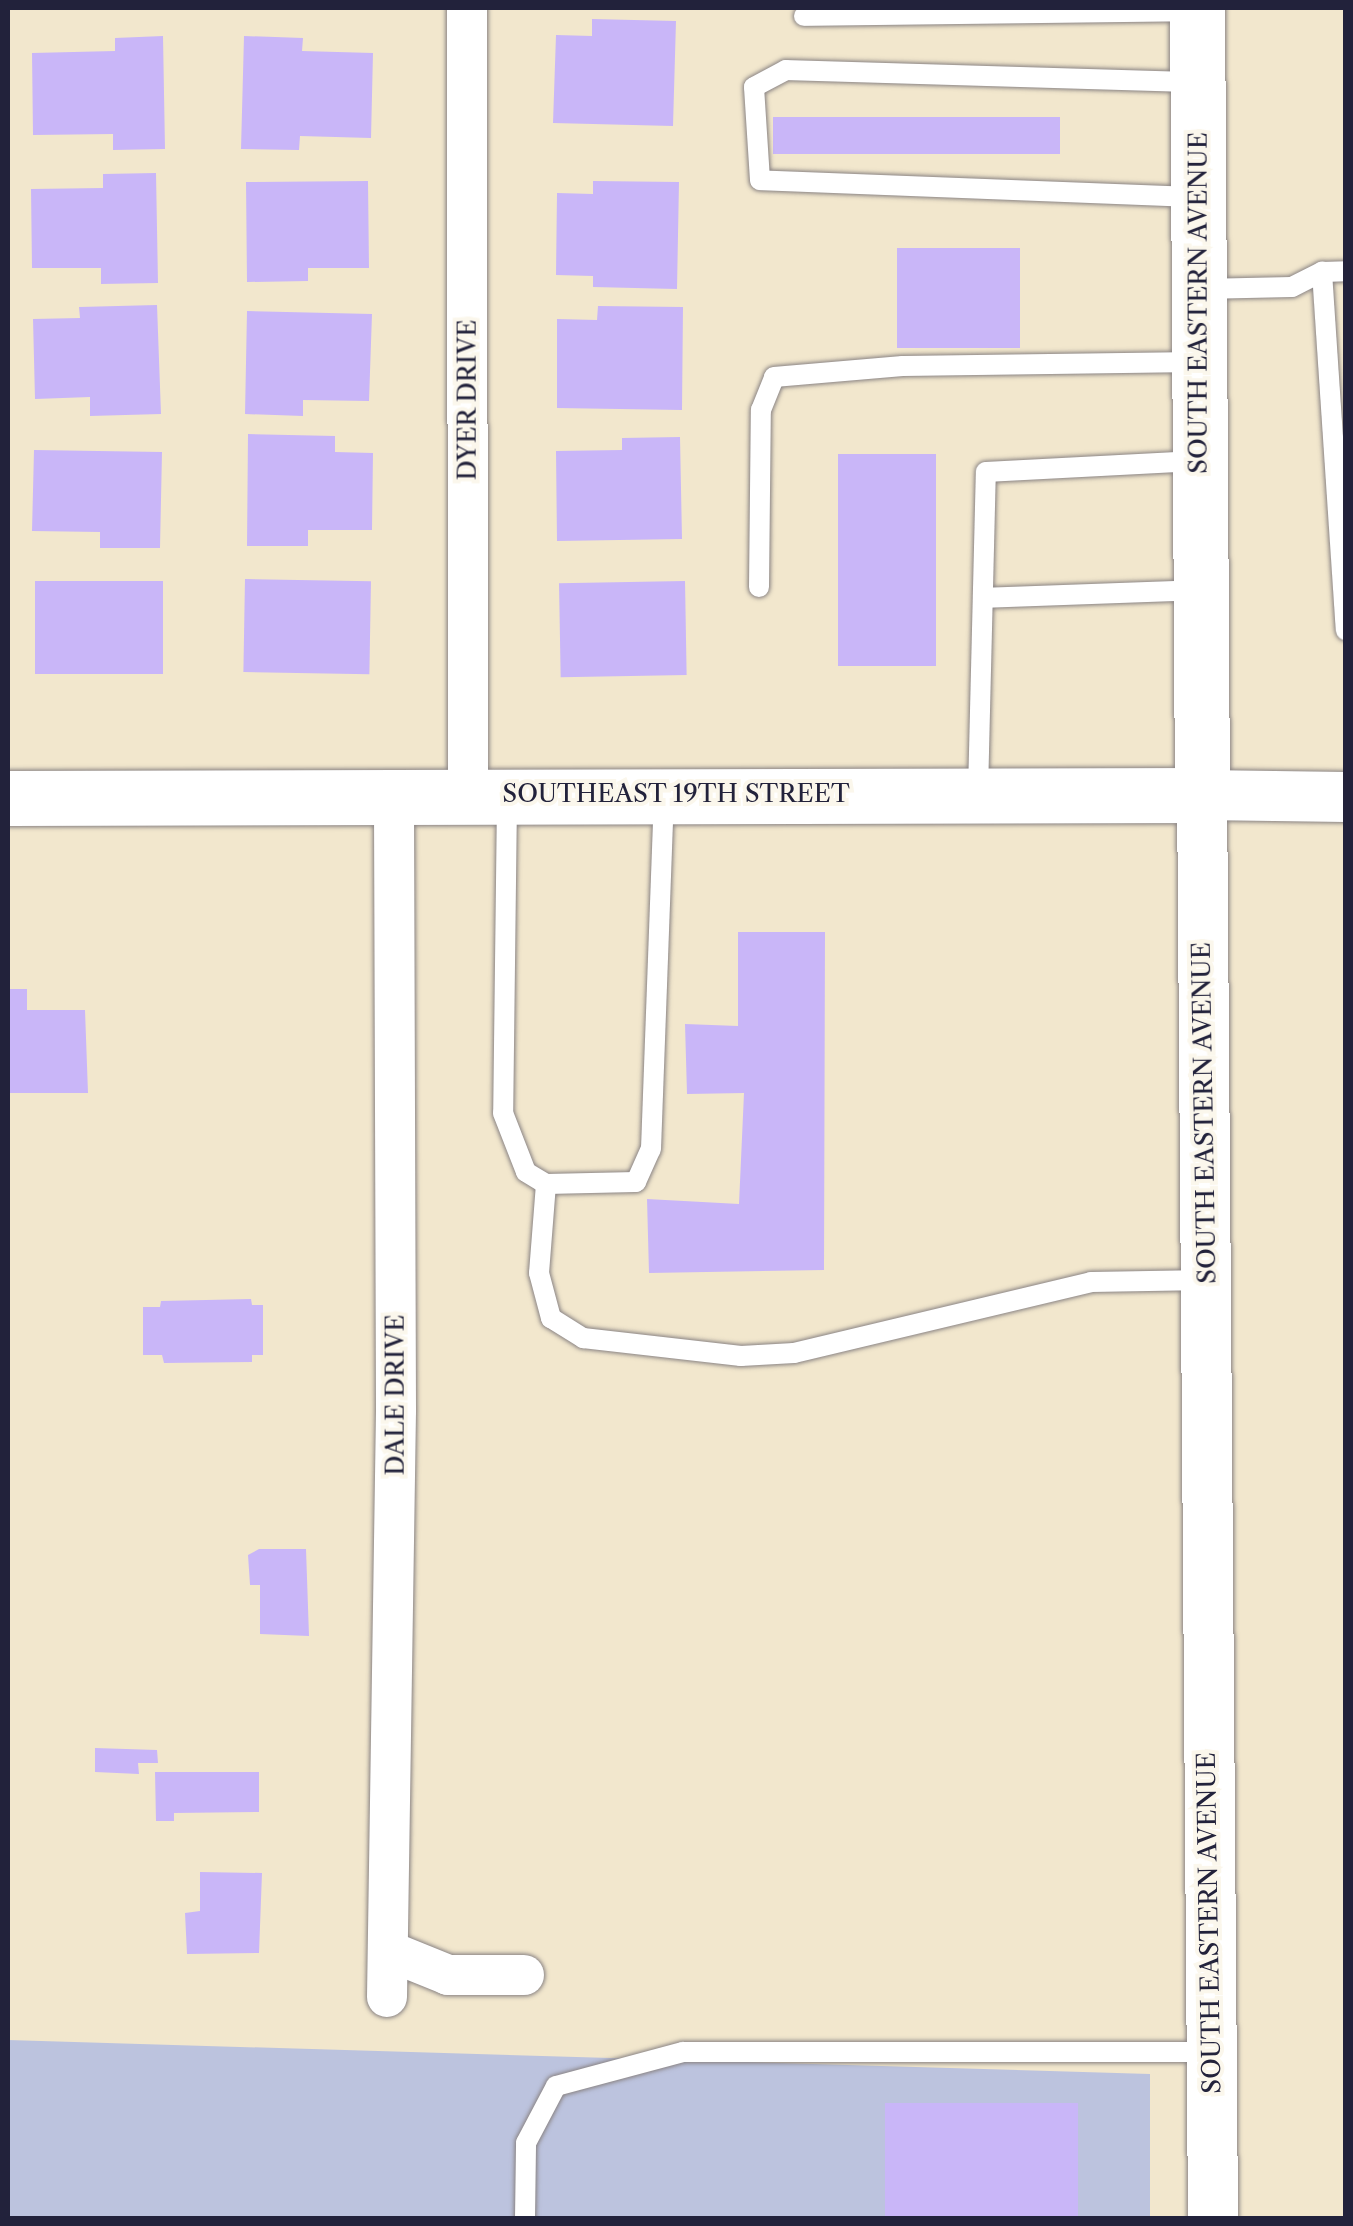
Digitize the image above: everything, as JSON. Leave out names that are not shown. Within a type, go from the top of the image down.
[{"type":"main road","name":"SOUTH EASTERN AVENUE","points":[[1197,10],[1202,796]]},
{"type":"main road","name":"SOUTHEAST 19TH STREET","points":[[8,798],[394,793],[1202,796]]},
{"type":"street","name":"DYER DRIVE","points":[[467,8],[488,793]]},
{"type":"street","name":"DALE DRIVE","points":[[387,1997],[396,1410],[394,793]]},
{"type":"street","name":"SOUTHEAST 19TH STREET","points":[[1202,796],[1346,797]]},
{"type":"street","name":"SOUTH EASTERN AVENUE","points":[[1202,796],[1213,2218]]},
{"type":"street","points":[[388,1951],[448,1976],[524,1976]]},
{"type":"lane","points":[[804,16],[1197,10]]},
{"type":"lane","points":[[1198,82],[786,70],[754,87],[760,180],[1198,197]]},
{"type":"lane","points":[[1199,289],[1292,288],[1322,272],[1346,271]]},
{"type":"lane","points":[[1322,272],[1346,630]]},
{"type":"lane","points":[[759,588],[761,410],[774,377],[903,366],[1199,362]]},
{"type":"lane","points":[[978,795],[986,472],[1200,460]]},
{"type":"lane","points":[[983,598],[1200,590]]},
{"type":"lane","points":[[488,793],[503,1113],[526,1172],[546,1184],[636,1182],[651,1149],[664,793]]},
{"type":"lane","points":[[546,1184],[539,1273],[551,1318],[583,1338],[741,1356],[794,1353],[1091,1282],[1206,1280]]},
{"type":"lane","points":[[524,2218],[526,2143],[556,2086],[684,2052],[1212,2052]]},
{"type":"shaded area","points":[[8,2040],[1150,2074],[1150,2218],[8,2218]]},
{"type":"building","points":[[592,19],[676,21],[673,126],[553,123],[556,35],[592,36]]},
{"type":"building","points":[[163,36],[165,149],[113,150],[113,134],[33,135],[32,53],[115,51],[115,38]]},
{"type":"building","points":[[244,36],[303,38],[302,51],[373,53],[371,138],[300,136],[299,150],[241,149]]},
{"type":"building","points":[[773,117],[1060,117],[1060,154],[773,154]]},
{"type":"building","points":[[156,173],[158,283],[101,284],[101,268],[32,268],[31,189],[103,188],[103,174]]},
{"type":"building","points":[[368,181],[369,268],[308,268],[308,281],[247,282],[246,182]]},
{"type":"building","points":[[593,181],[679,182],[677,289],[593,287],[593,276],[556,275],[557,193],[593,194]]},
{"type":"building","points":[[897,248],[1020,248],[1020,348],[897,348]]},
{"type":"building","points":[[157,305],[161,414],[90,416],[90,397],[35,399],[33,319],[80,318],[79,307]]},
{"type":"building","points":[[598,306],[683,307],[682,410],[557,408],[557,319],[597,320]]},
{"type":"building","points":[[247,311],[372,314],[369,401],[303,400],[303,416],[245,414]]},
{"type":"building","points":[[248,434],[335,436],[335,452],[373,453],[372,530],[308,530],[308,546],[247,546]]},
{"type":"building","points":[[680,437],[682,539],[557,541],[556,451],[622,450],[622,438]]},
{"type":"building","points":[[34,450],[162,452],[160,548],[100,548],[100,532],[32,531]]},
{"type":"building","points":[[838,454],[936,454],[936,666],[838,666]]},
{"type":"building","points":[[245,579],[371,581],[369,674],[243,672]]},
{"type":"building","points":[[35,581],[163,581],[163,674],[35,674]]},
{"type":"building","points":[[685,581],[687,675],[561,677],[559,583]]},
{"type":"building","points":[[738,932],[825,932],[824,1270],[649,1273],[647,1199],[739,1204],[744,1093],[687,1094],[685,1024],[738,1026]]},
{"type":"building","points":[[8,989],[27,989],[27,1010],[85,1010],[88,1093],[8,1093]]},
{"type":"building","points":[[251,1299],[252,1305],[263,1305],[263,1355],[252,1355],[252,1362],[164,1363],[162,1355],[143,1355],[143,1307],[160,1307],[161,1301]]},
{"type":"building","points":[[259,1549],[306,1549],[309,1636],[260,1634],[260,1585],[250,1585],[248,1555]]},
{"type":"building","points":[[95,1748],[157,1750],[158,1763],[138,1763],[139,1774],[95,1772]]},
{"type":"building","points":[[155,1772],[259,1772],[259,1812],[174,1813],[174,1821],[156,1821]]},
{"type":"building","points":[[200,1872],[262,1873],[259,1953],[187,1954],[185,1913],[200,1911]]},
{"type":"building","points":[[885,2103],[1078,2103],[1078,2218],[885,2218]]}]
